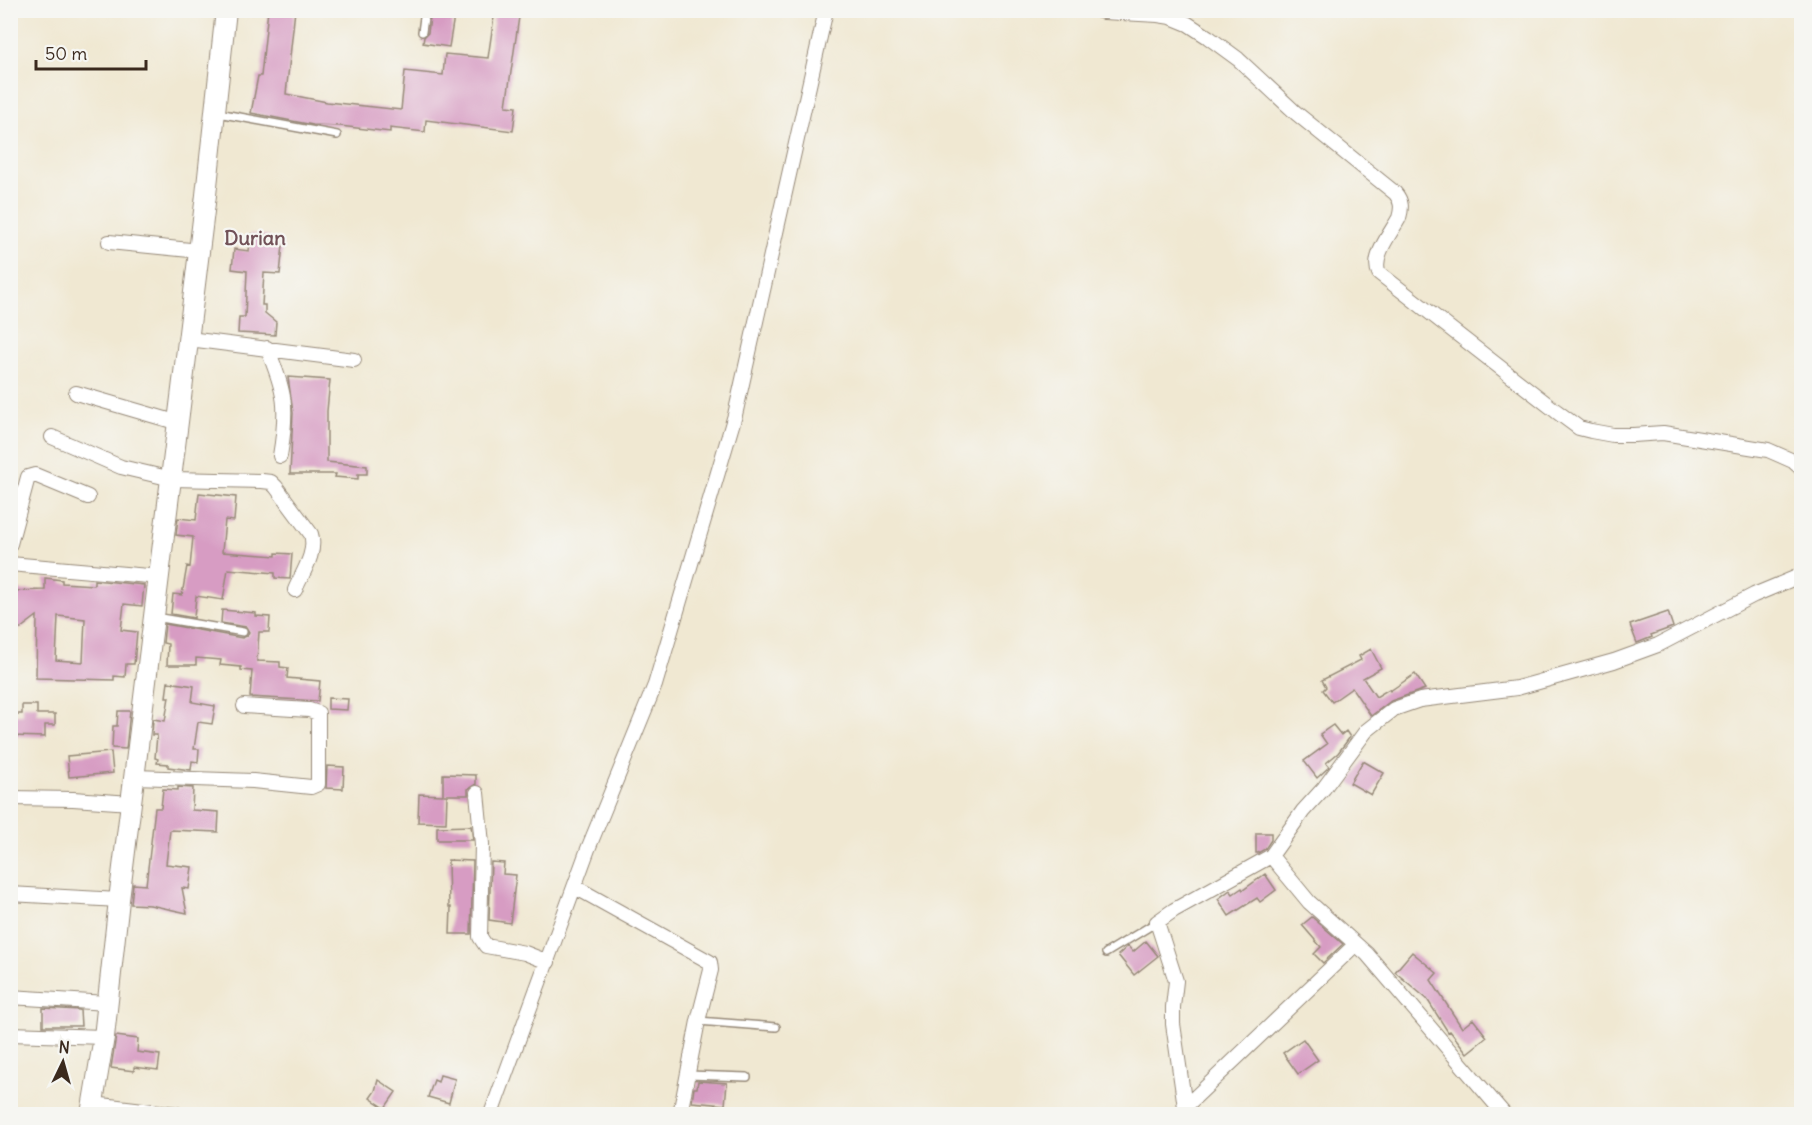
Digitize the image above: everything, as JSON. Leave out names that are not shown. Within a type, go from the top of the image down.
[{"type":"main road","points":[[92,1109],[104,1037],[200,251],[226,10]]},
{"type":"street","points":[[491,1114],[588,849],[655,685],[735,415],[826,10]]},
{"type":"street","points":[[1098,10],[1171,17],[1188,24],[1238,59],[1296,113],[1395,193],[1400,198],[1401,211],[1377,258],[1379,273],[1579,428],[1613,435],[1663,433],[1767,450],[1793,461],[1802,469]]},
{"type":"street","points":[[109,242],[200,251]]},
{"type":"street","points":[[189,339],[354,360]]},
{"type":"street","points":[[267,348],[279,376],[285,408],[286,424],[280,456]]},
{"type":"street","points":[[76,393],[179,423]]},
{"type":"street","points":[[52,437],[121,468],[172,479],[270,482],[313,539],[312,552],[295,590]]},
{"type":"street","points":[[10,544],[28,477],[35,475],[88,497]]},
{"type":"street","points":[[10,564],[160,577]]},
{"type":"street","points":[[1185,1111],[1173,1024],[1176,981],[1157,922],[1174,910],[1271,856],[1366,731],[1394,709],[1420,699],[1517,688],[1614,661],[1658,645],[1754,595],[1802,575]]},
{"type":"street","points":[[135,777],[253,781],[310,788],[318,784],[318,713],[309,710],[244,706]]},
{"type":"street","points":[[477,793],[482,844],[480,937],[486,946],[525,953],[548,962]]},
{"type":"street","points":[[10,798],[131,803]]},
{"type":"street","points":[[1271,856],[1309,902],[1367,954],[1504,1114]]},
{"type":"street","points":[[575,886],[709,960],[711,970],[698,1021],[680,1114]]},
{"type":"street","points":[[10,894],[119,900]]},
{"type":"street","points":[[1185,1111],[1356,944]]},
{"type":"street","points":[[10,997],[107,1003]]},
{"type":"street","points":[[10,1034],[104,1037]]},
{"type":"street","points":[[92,1109],[177,1114]]},
{"type":"lane","points":[[422,32],[424,10]]},
{"type":"lane","points":[[216,113],[337,135]]},
{"type":"lane","points":[[155,617],[243,632]]},
{"type":"lane","points":[[1106,953],[1157,922]]},
{"type":"lane","points":[[698,1021],[776,1027]]},
{"type":"lane","points":[[688,1075],[747,1077]]},
{"type":"building","points":[[268,10],[295,10],[286,94],[327,102],[401,110],[405,71],[443,75],[445,54],[488,58],[495,10],[520,10],[506,106],[516,107],[513,131],[426,120],[425,132],[390,128],[390,132],[313,125],[251,113],[258,76],[261,76]]},
{"type":"building","points":[[431,10],[455,10],[449,47],[423,43],[428,33]]},
{"type":"building","points":[[251,234],[269,236],[269,244],[283,245],[280,274],[264,273],[262,305],[265,305],[265,313],[276,322],[275,335],[238,333],[239,317],[245,317],[247,271],[232,269],[234,249],[249,251]]},
{"type":"building","points":[[288,377],[330,380],[327,411],[327,462],[367,466],[367,474],[358,474],[358,479],[335,477],[336,474],[290,474],[293,413]]},
{"type":"building","points":[[199,493],[236,497],[234,521],[225,520],[222,552],[276,556],[276,553],[292,554],[290,579],[275,578],[275,573],[228,569],[223,600],[196,596],[194,618],[171,614],[173,594],[182,595],[187,566],[190,567],[193,537],[176,535],[178,518],[196,520]]},
{"type":"building","points":[[45,578],[62,580],[62,583],[94,585],[94,580],[144,585],[142,606],[124,604],[121,630],[137,632],[134,664],[126,664],[125,677],[114,676],[114,680],[36,678],[37,616],[21,628],[10,628],[10,591],[45,590]],"holes":[[[58,616],[85,619],[83,662],[56,660]]]},
{"type":"building","points":[[222,610],[256,613],[256,616],[270,617],[269,632],[259,632],[257,661],[280,662],[280,667],[288,668],[287,678],[320,681],[318,701],[250,697],[252,671],[241,670],[241,667],[220,665],[221,660],[196,658],[196,665],[167,665],[168,644],[163,643],[165,624],[242,638],[247,636],[249,632],[246,627],[221,623]]},
{"type":"building","points":[[1668,612],[1673,627],[1637,643],[1630,625]]},
{"type":"building","points":[[1371,649],[1381,668],[1363,678],[1376,697],[1389,689],[1390,691],[1415,674],[1425,689],[1391,701],[1371,716],[1352,688],[1332,702],[1323,690],[1326,687],[1322,680],[1361,660],[1359,656]]},
{"type":"building","points":[[168,682],[194,686],[192,702],[215,706],[212,724],[198,722],[194,749],[199,749],[198,762],[192,761],[191,770],[168,767],[168,764],[157,763],[158,759],[155,758],[157,735],[152,735],[153,719],[165,721],[169,697],[166,697]]},
{"type":"building","points":[[328,698],[348,699],[347,710],[328,709]]},
{"type":"building","points":[[22,705],[37,705],[37,714],[55,714],[55,725],[45,725],[45,737],[11,736],[11,714],[22,714]]},
{"type":"building","points":[[118,711],[130,711],[126,749],[112,748],[113,726],[117,726]]},
{"type":"building","points":[[1333,725],[1341,735],[1346,731],[1350,737],[1338,753],[1326,763],[1329,767],[1317,778],[1304,761],[1327,744],[1320,734]]},
{"type":"building","points":[[111,752],[113,773],[69,777],[67,756]]},
{"type":"building","points":[[1363,761],[1384,773],[1371,795],[1350,783]]},
{"type":"building","points":[[327,766],[344,767],[343,789],[326,788]]},
{"type":"building","points":[[443,774],[476,775],[476,784],[468,789],[468,795],[447,795],[446,823],[418,822],[419,794],[443,795]]},
{"type":"building","points":[[178,787],[193,788],[192,810],[219,812],[218,832],[170,830],[166,864],[192,867],[189,889],[182,888],[187,913],[150,905],[131,904],[133,884],[146,885],[155,808],[161,808],[163,789],[178,790]]},
{"type":"building","points":[[471,826],[473,840],[437,840],[437,827]]},
{"type":"building","points":[[1256,833],[1271,833],[1271,840],[1265,849],[1258,853],[1256,853]]},
{"type":"building","points":[[448,860],[473,861],[471,934],[450,934]]},
{"type":"building","points":[[491,862],[504,863],[503,874],[516,875],[510,923],[489,920]]},
{"type":"building","points":[[1265,874],[1276,890],[1260,902],[1257,898],[1229,916],[1218,899],[1230,890],[1233,894],[1242,888],[1243,890]]},
{"type":"building","points":[[1312,917],[1343,944],[1323,963],[1314,954],[1321,947],[1302,925]]},
{"type":"building","points":[[1146,941],[1158,956],[1134,975],[1118,955],[1128,946],[1133,952]]},
{"type":"building","points":[[1412,952],[1437,973],[1431,980],[1462,1028],[1473,1019],[1487,1037],[1467,1053],[1450,1031],[1448,1032],[1427,999],[1395,972]]},
{"type":"building","points":[[43,1008],[80,1010],[81,1026],[43,1026]]},
{"type":"building","points":[[116,1036],[138,1039],[137,1052],[160,1055],[158,1070],[134,1067],[134,1071],[111,1068]]},
{"type":"building","points":[[1303,1039],[1318,1060],[1298,1074],[1283,1053]]},
{"type":"building","points":[[440,1075],[455,1079],[449,1103],[428,1097],[434,1080],[438,1082]]},
{"type":"building","points":[[378,1080],[396,1092],[385,1108],[370,1098]]},
{"type":"building","points":[[698,1081],[727,1083],[725,1105],[692,1102],[694,1088],[697,1088]]},
{"type":"district","name":"Durian","points":[[255,238]]}]
